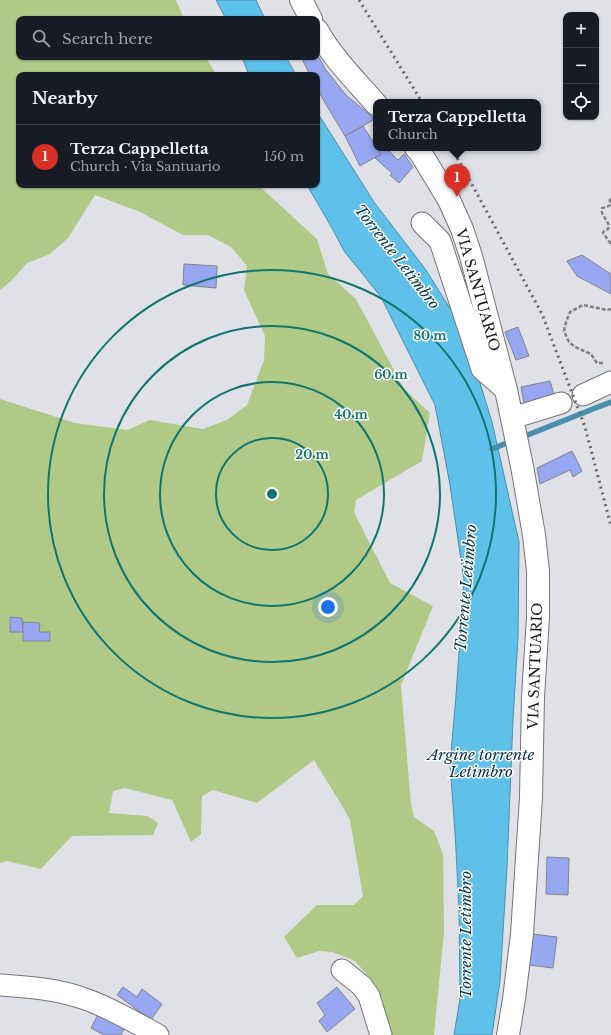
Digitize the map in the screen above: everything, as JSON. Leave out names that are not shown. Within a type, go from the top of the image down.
[{"type":"main road","points":[[301,0],[309,16]]},
{"type":"main road","points":[[320,35],[342,65],[373,101]]},
{"type":"main road","name":"VIA SANTUARIO","points":[[419,151],[449,200],[462,229],[471,256],[512,418],[534,535],[538,571],[538,617],[533,697],[531,797],[522,934],[508,1035]]},
{"type":"street","points":[[422,223],[440,241],[482,369],[506,390]]},
{"type":"street","points":[[583,395],[611,382]]},
{"type":"street","points":[[512,418],[561,403]]},
{"type":"street","points":[[342,970],[362,986],[369,996],[381,1035]]},
{"type":"street","points":[[0,985],[30,987],[54,991],[85,999],[108,1008],[158,1035]]},
{"type":"path","points":[[611,199],[610,205],[602,208],[602,213],[609,225],[608,229],[603,233],[611,244]]},
{"type":"path","points":[[597,363],[591,354],[575,347],[569,342],[564,331],[566,322],[570,312],[583,305],[606,310],[611,309]]},
{"type":"green space","points":[[0,0],[176,0],[183,16],[16,16],[16,60],[207,60],[215,72],[16,72],[16,188],[261,188],[317,239],[328,274],[356,299],[404,389],[430,413],[422,461],[356,500],[354,512],[390,583],[433,606],[401,685],[411,804],[414,817],[434,831],[443,854],[444,932],[434,1035],[387,1035],[371,979],[355,961],[332,952],[319,951],[297,958],[284,937],[317,905],[354,905],[363,896],[350,820],[314,760],[257,803],[213,790],[202,796],[201,834],[191,842],[172,800],[125,788],[113,791],[109,813],[148,816],[158,823],[153,835],[72,836],[41,869],[7,861],[0,863],[0,399],[75,423],[127,430],[150,420],[203,429],[227,420],[247,405],[264,360],[265,336],[244,290],[247,266],[231,247],[208,235],[183,235],[140,212],[95,195],[68,238],[50,254],[27,263],[11,281],[0,290]]},
{"type":"water","points":[[216,0],[256,0],[264,16],[224,16]]},
{"type":"water","points":[[243,60],[288,60],[294,72],[248,72]]},
{"type":"water","name":"Argine torrente Letimbro","points":[[320,117],[374,202],[426,270],[464,331],[492,422],[519,542],[518,637],[507,867],[500,981],[492,1035],[454,1035],[460,999],[459,907],[450,764],[464,580],[450,485],[435,405],[381,297],[344,251],[309,188],[320,188]]},
{"type":"building","points":[[320,59],[326,70],[346,95],[373,117],[373,120],[345,136],[320,94],[320,72],[308,72],[302,60]]},
{"type":"building","points":[[363,126],[373,142],[373,151],[379,151],[381,154],[360,166],[345,136]]},
{"type":"building","points":[[379,151],[389,151],[398,160],[404,154],[413,167],[399,183],[390,175],[392,173],[375,158],[381,154]]},
{"type":"building","points":[[582,255],[611,274],[611,294],[577,276],[567,261]]},
{"type":"building","points":[[184,264],[217,266],[216,288],[183,285]]},
{"type":"building","points":[[518,327],[529,356],[516,360],[505,332]]},
{"type":"building","points":[[550,381],[556,401],[525,409],[521,387]]},
{"type":"building","points":[[572,451],[582,471],[573,477],[570,470],[540,484],[537,468]]},
{"type":"building","points":[[10,617],[22,618],[23,632],[10,632]]},
{"type":"building","points":[[23,622],[40,623],[39,632],[50,632],[50,641],[23,641]]},
{"type":"building","points":[[547,857],[569,858],[568,895],[546,894]]},
{"type":"building","points":[[533,934],[557,937],[553,968],[529,965]]},
{"type":"building","points":[[123,987],[137,997],[142,989],[162,1004],[151,1020],[117,995]]},
{"type":"building","points":[[337,987],[355,1009],[327,1032],[319,1021],[325,1015],[317,1003]]},
{"type":"building","points":[[98,1014],[124,1029],[121,1035],[104,1035],[91,1028]]},
{"type":"waterway","points":[[520,438],[611,402]]},
{"type":"waterway","points":[[492,449],[512,441]]},
{"type":"railway","points":[[359,0],[420,99]]},
{"type":"railway","points":[[453,151],[542,314],[585,427],[611,526]]},
{"type":"place","name":"Terza Cappelletta","points":[[457,197]]},
{"type":"water label","name":"Torrente Letimbro","points":[[397,257]]},
{"type":"water label","name":"Torrente Letimbro","points":[[466,588]]},
{"type":"water label","name":"Torrente Letimbro","points":[[466,935]]}]
